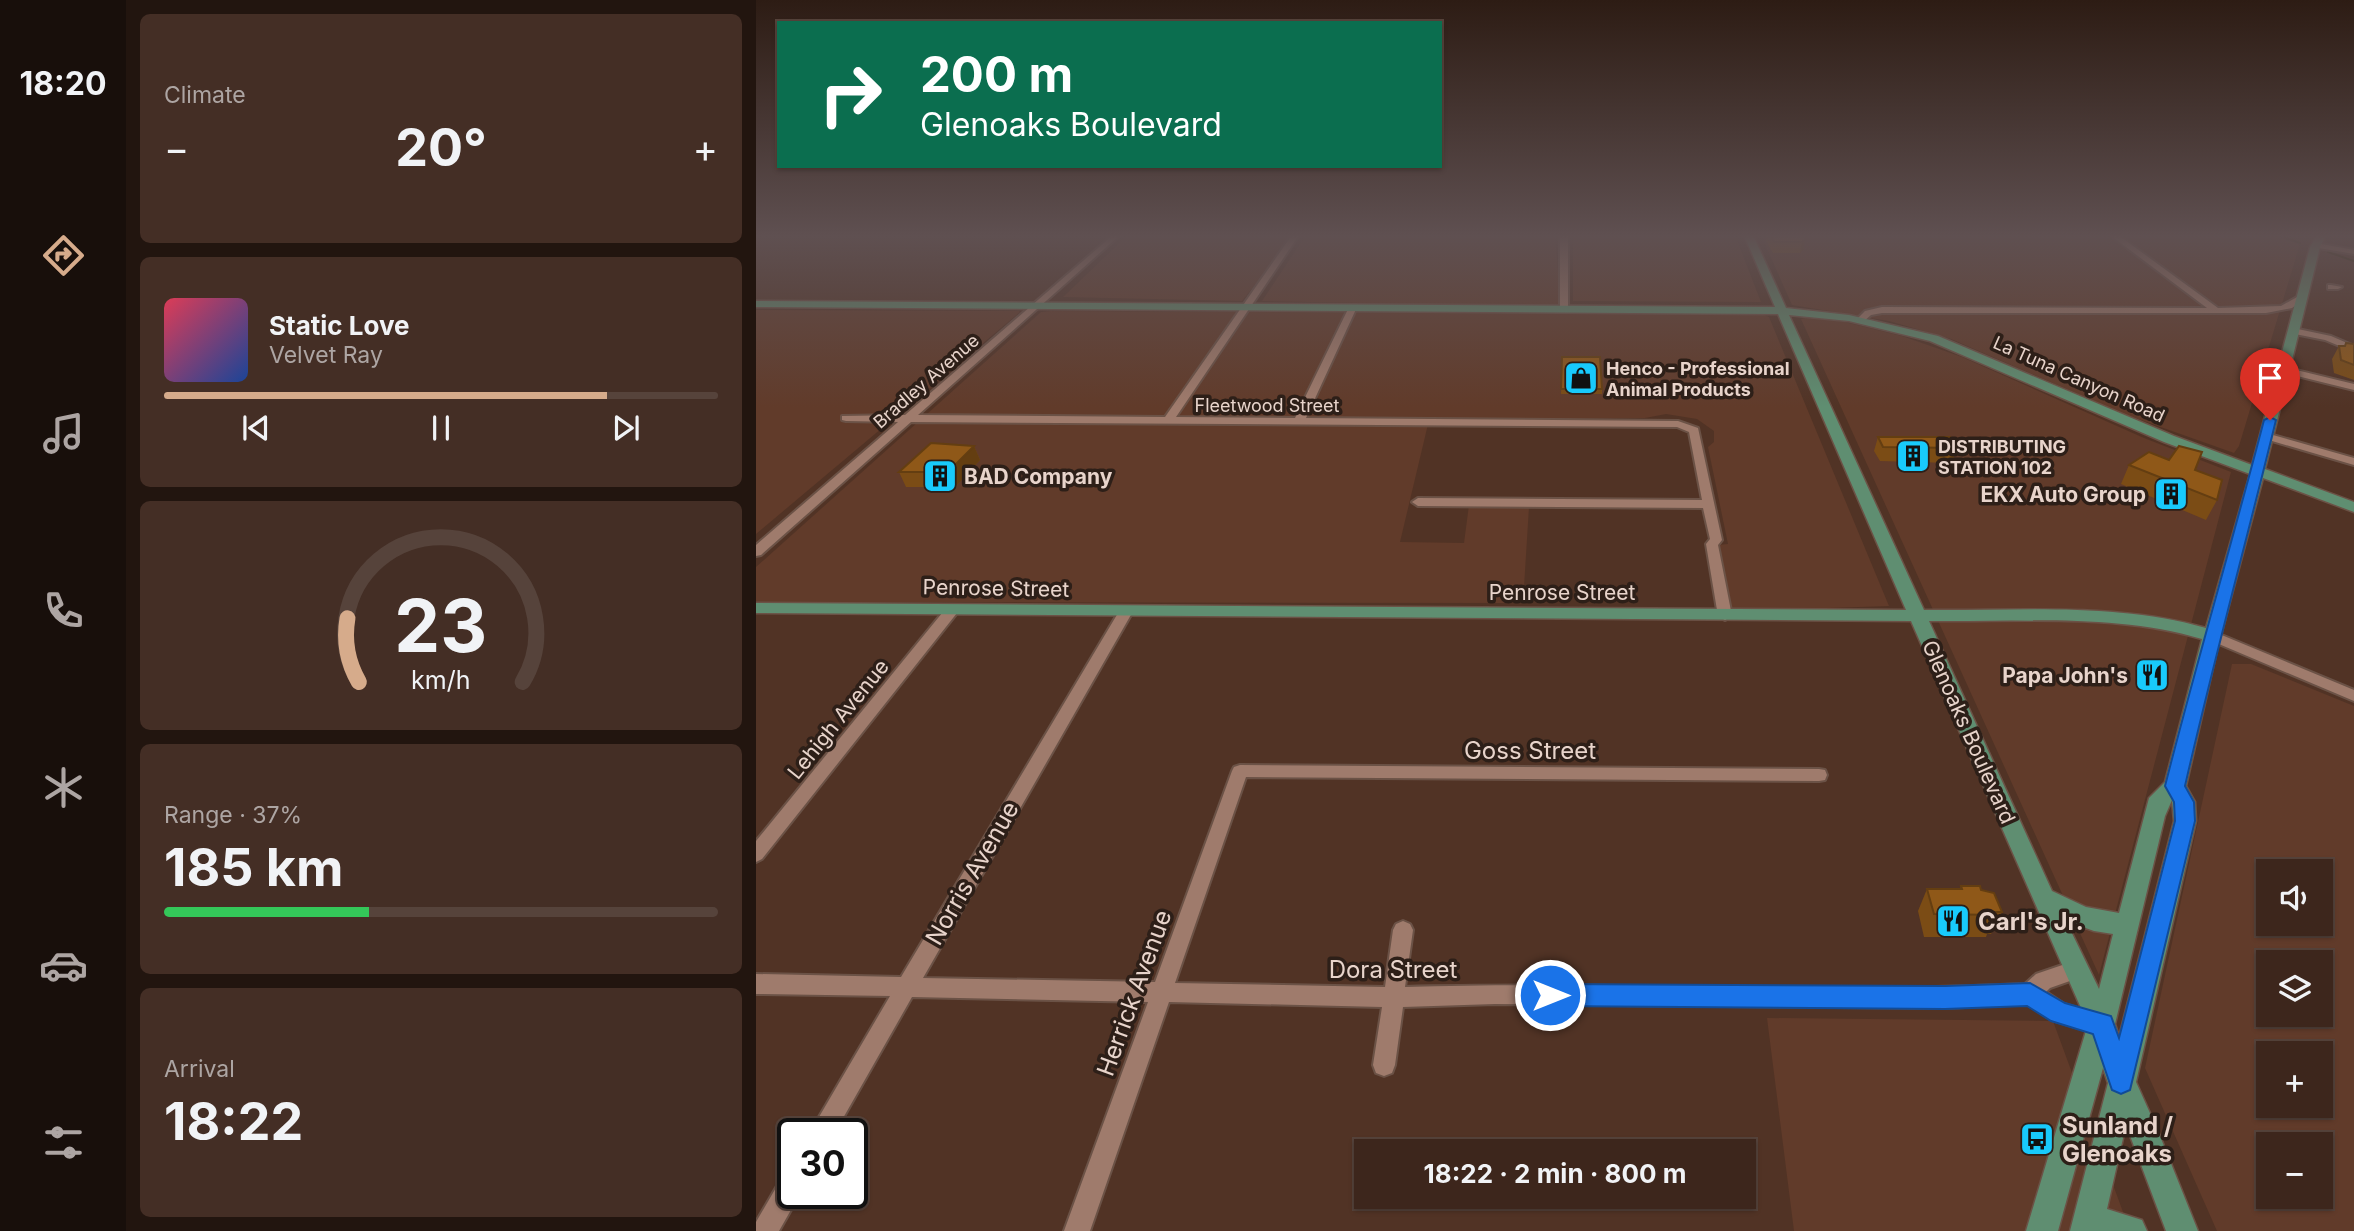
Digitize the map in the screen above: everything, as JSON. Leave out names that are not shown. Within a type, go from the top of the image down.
[{"type":"main road","name":"Glenoaks Boulevard","points":[[1774,292],[2102,1025],[2121,1081],[2148,1141],[2182,1231]]},
{"type":"main road","points":[[2042,1231],[2102,1025],[2160,798],[2175,786],[2304,292]]},
{"type":"main road","name":"La Tuna Canyon Road","points":[[756,304],[1782,310],[1860,320],[1967,350],[2140,428],[2354,507]]},
{"type":"main road","name":"Penrose Street","points":[[756,608],[1125,613],[2133,618],[2174,625],[2212,636]]},
{"type":"main road","points":[[2131,1231],[2088,1225],[2185,821],[2184,802],[2175,786]]},
{"type":"main road","points":[[2043,898],[2088,920],[2129,923]]},
{"type":"street","name":"Bradley Avenue","points":[[756,552],[1053,292]]},
{"type":"street","points":[[1168,421],[1256,292]]},
{"type":"street","points":[[1564,292],[1564,308]]},
{"type":"street","points":[[2191,292],[2216,311]]},
{"type":"street","points":[[1860,320],[1868,313],[1882,310],[2286,309],[2295,306],[2302,298]]},
{"type":"street","points":[[1298,423],[1353,307]]},
{"type":"street","points":[[2241,311],[2294,325],[2354,349]]},
{"type":"street","points":[[2284,370],[2354,387]]},
{"type":"street","name":"Fleetwood Street","points":[[846,418],[1678,424],[1694,430],[1708,503]]},
{"type":"street","points":[[2266,436],[2354,463]]},
{"type":"street","points":[[1418,502],[1708,503],[1716,540],[1713,554],[1725,616]]},
{"type":"street","name":"Lehigh Avenue","points":[[756,854],[952,610]]},
{"type":"street","name":"Norris Avenue","points":[[830,1118],[1125,613]]},
{"type":"street","name":"Penrose Street","points":[[2212,636],[2354,696]]},
{"type":"street","name":"Goss Street","points":[[1240,771],[1819,775]]},
{"type":"street","name":"Herrick Avenue","points":[[1077,1231],[1240,771]]},
{"type":"street","points":[[1384,1065],[1403,930]]},
{"type":"street","points":[[2077,969],[2043,981],[2030,994],[2059,1013],[2102,1025]]},
{"type":"street","name":"Dora Street","points":[[756,984],[1394,998],[1509,994],[1945,998],[2030,994]]},
{"type":"street","points":[[765,1231],[778,1209]]},
{"type":"shaded area","points":[[1068,292],[1249,292],[1242,301],[1063,297]]},
{"type":"shaded area","points":[[1268,292],[1560,292],[1561,307],[1262,301]]},
{"type":"shaded area","points":[[1573,292],[1757,292],[1761,302],[1573,301]]},
{"type":"shaded area","points":[[1786,292],[2285,292],[2239,446],[2234,453],[2124,414],[1951,339],[1889,321],[1792,305]]},
{"type":"shaded area","points":[[756,310],[1019,311],[1020,312],[756,534]]},
{"type":"shaded area","points":[[1041,312],[1762,314],[1769,317],[1889,606],[1744,611],[1732,608],[1718,545],[1728,544],[1708,447],[1714,442],[1714,431],[1697,419],[1666,414],[1645,418],[1429,420],[1400,542],[1464,543],[1469,505],[1529,507],[1523,603],[756,602],[756,567]]},
{"type":"shaded area","points":[[1808,317],[1845,322],[1902,336],[1962,357],[2144,438],[2231,472],[2099,975],[1801,319]]},
{"type":"shaded area","points":[[2232,664],[2251,664],[2354,706],[2354,1231],[2217,1231],[2145,1068]]},
{"type":"shaded area","points":[[1767,1018],[2053,1021],[2130,1231],[1794,1231]]},
{"type":"building","points":[[2346,343],[2354,344],[2354,365],[2341,360],[2339,346],[2345,346]]},
{"type":"building","name":"Henco - Professional Animal Products","points":[[1562,357],[1600,357],[1602,389],[1561,389]]},
{"type":"building","points":[[1878,437],[1950,437],[1957,448],[1883,447]]},
{"type":"building","points":[[931,443],[974,446],[948,472],[899,472]]},
{"type":"building","points":[[2179,446],[2202,452],[2195,470],[2222,480],[2217,500],[2129,465],[2149,452],[2169,460]]},
{"type":"building","points":[[1961,886],[1980,886],[1981,890],[1994,893],[2002,912],[1995,912],[1997,915],[1934,914],[1927,889],[1962,889]]},
{"type":"place","name":"Henco - Professional Animal Products","points":[[1581,378]]},
{"type":"place","name":"DISTRIBUTING STATION 102","points":[[1913,456]]},
{"type":"place","name":"BAD Company","points":[[940,476]]},
{"type":"place","name":"EKX Auto Group","points":[[2171,494]]},
{"type":"place","name":"Papa John's","points":[[2152,675]]},
{"type":"place","name":"Carl's Jr.","points":[[1953,921]]},
{"type":"place","name":"Sunland / Glenoaks","points":[[2037,1139]]},
{"type":"route","points":[[1550,995],[1945,998],[2030,994],[2059,1013],[2102,1025],[2121,1081],[2185,821],[2184,802],[2175,786],[2193,721],[2208,650],[2229,582],[2270,420]]}]
